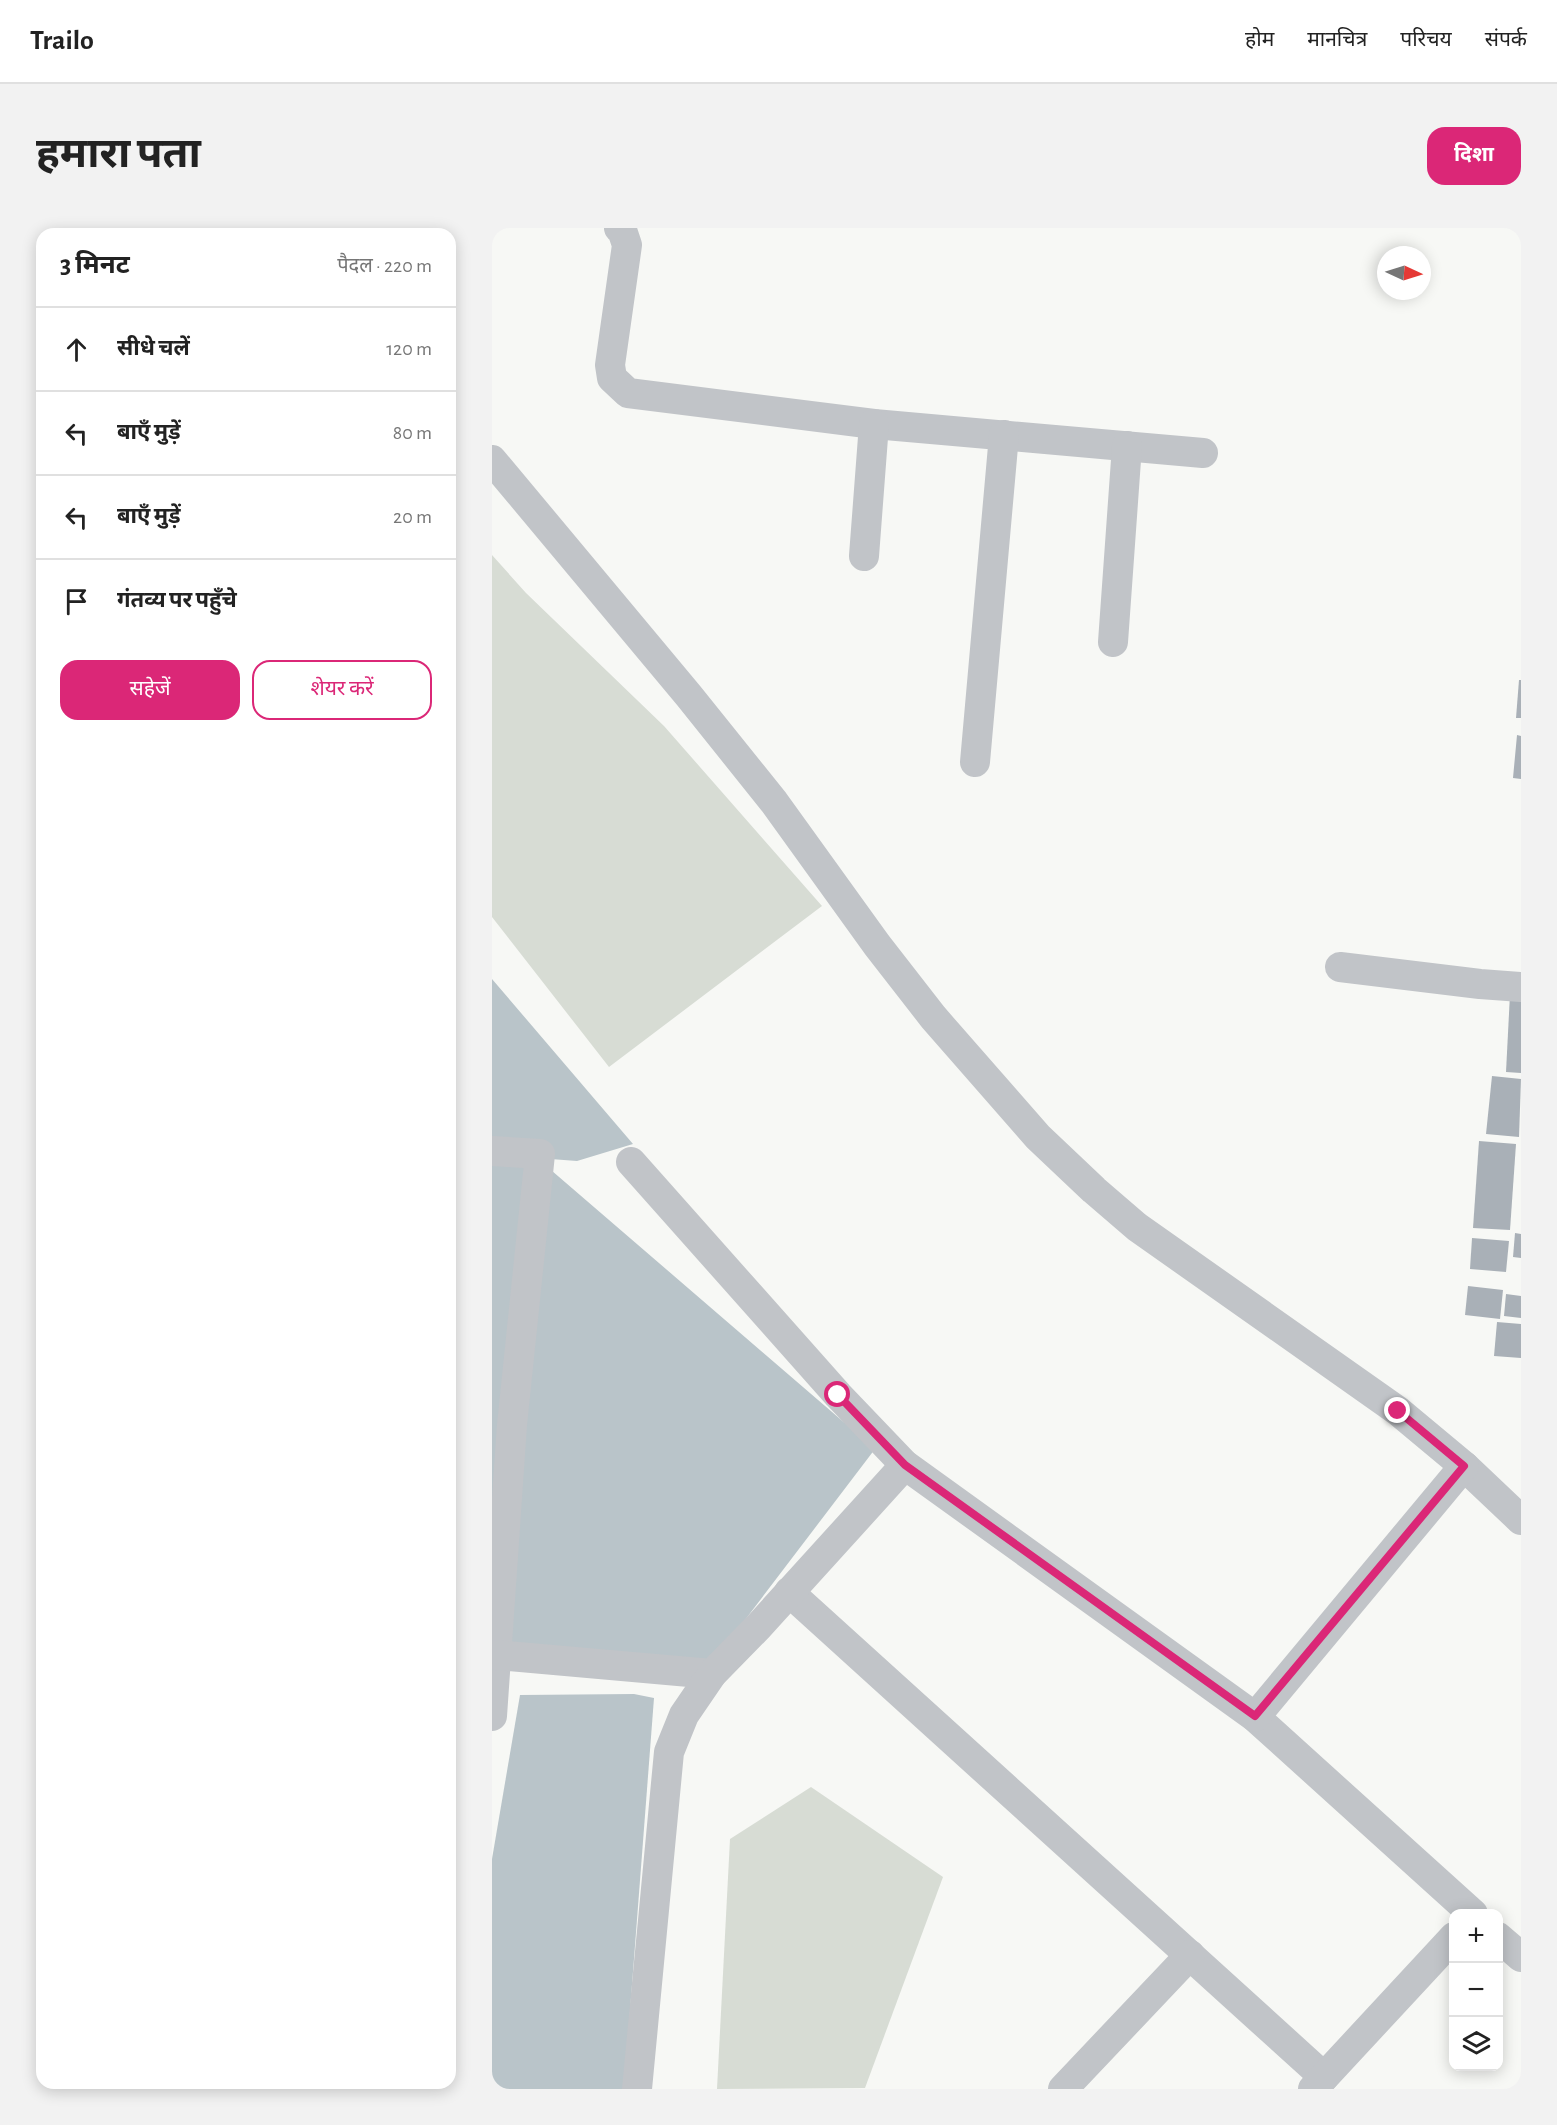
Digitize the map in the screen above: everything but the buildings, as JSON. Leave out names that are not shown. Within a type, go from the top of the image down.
[{"type":"street","points":[[619,228],[622,230],[627,245],[610,365],[612,378],[628,393],[874,424],[1203,453]]},
{"type":"street","points":[[864,556],[874,424]]},
{"type":"street","points":[[975,762],[1004,435]]},
{"type":"street","points":[[1113,642],[1126,446]]},
{"type":"street","points":[[492,460],[689,696],[774,802],[877,945],[933,1017],[1038,1137],[1137,1227],[1398,1411],[1464,1466],[1521,1520]]},
{"type":"street","points":[[1340,967],[1521,987]]},
{"type":"street","points":[[492,1151],[540,1154],[512,1425],[492,1716]]},
{"type":"street","points":[[631,1162],[838,1395],[905,1465],[1255,1716],[1467,1909]]},
{"type":"street","points":[[637,2089],[669,1752],[684,1714],[712,1674],[905,1465]]},
{"type":"street","points":[[1255,1716],[1464,1466]]},
{"type":"street","points":[[789,1592],[1190,1955],[1318,2083],[1449,1941]]},
{"type":"street","points":[[496,1654],[712,1674]]},
{"type":"street","points":[[1503,1941],[1521,1957]]},
{"type":"street","points":[[1063,2089],[1190,1955]]},
{"type":"shaded area","points":[[492,555],[526,593],[664,726],[822,906],[609,1067],[492,917]]},
{"type":"shaded area","points":[[492,979],[633,1144],[577,1161],[537,1158],[875,1449],[713,1662],[492,1655]]},
{"type":"shaded area","points":[[634,1694],[654,1698],[624,2089],[492,2089],[492,1859],[520,1695]]},
{"type":"shaded area","points":[[811,1787],[943,1877],[865,2088],[717,2089],[730,1839]]},
{"type":"route","points":[[838,1395],[905,1465],[1255,1716],[1464,1466],[1398,1411]]}]
